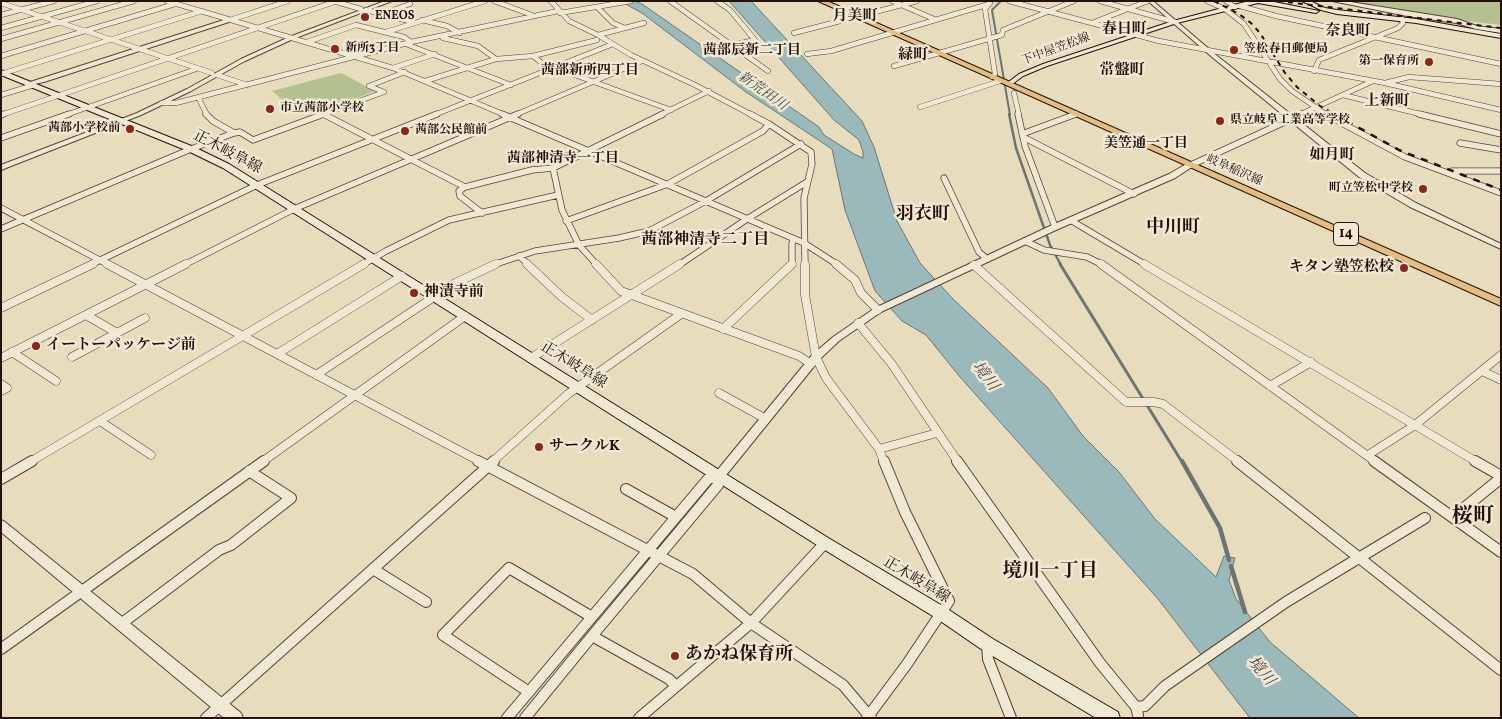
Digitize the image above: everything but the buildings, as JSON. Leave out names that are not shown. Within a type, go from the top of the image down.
[{"type":"main road","name":"岐阜稲沢線","points":[[821,1],[1501,303]]},
{"type":"main road","points":[[1305,1],[1323,9],[1501,36]]},
{"type":"main road","name":"下中屋笠松線","points":[[1004,82],[1045,65],[1174,22],[1248,3],[1311,10],[1323,9]]},
{"type":"main road","name":"正木岐阜線","points":[[2,73],[191,149],[226,166],[825,543],[941,613],[987,644],[1112,718]]},
{"type":"street","points":[[1,16],[54,1]]},
{"type":"street","points":[[1,28],[97,1]]},
{"type":"street","points":[[1,40],[134,1]]},
{"type":"street","points":[[167,1],[406,72],[470,101],[668,184],[804,243],[844,269],[855,280],[861,293],[880,308]]},
{"type":"street","points":[[1,95],[228,19],[288,1]]},
{"type":"street","points":[[1,115],[335,1],[414,22]]},
{"type":"street","points":[[364,9],[382,1]]},
{"type":"street","points":[[1,164],[120,120],[289,37],[390,1]]},
{"type":"street","points":[[386,32],[485,1]]},
{"type":"street","points":[[494,1],[532,15]]},
{"type":"street","points":[[1,208],[693,574],[751,623],[843,685],[869,717],[949,601],[905,512],[879,449],[813,360],[805,295],[804,243],[804,198],[812,159],[811,152],[769,124],[598,38],[569,21],[551,1]]},
{"type":"street","points":[[162,103],[176,103],[411,42],[460,33],[532,15],[631,1]]},
{"type":"street","points":[[670,1],[768,71]]},
{"type":"street","points":[[717,1],[730,10],[755,40],[732,45]]},
{"type":"street","points":[[892,1],[934,19]]},
{"type":"street","points":[[794,33],[917,1]]},
{"type":"street","points":[[1009,1],[1136,35],[1314,71],[1386,83],[1501,110]]},
{"type":"street","points":[[894,66],[1002,35],[1003,30],[1074,1]]},
{"type":"street","points":[[1100,1],[1174,22]]},
{"type":"street","points":[[1092,23],[1149,1],[1342,160],[1384,189],[1449,224],[1501,247]]},
{"type":"street","points":[[1207,1],[1225,9],[1244,24],[1280,79],[1335,121],[1393,152],[1501,193]]},
{"type":"street","points":[[1226,1],[1248,3],[1374,38],[1501,64]]},
{"type":"street","points":[[1334,1],[1457,21],[1476,27],[1501,31]]},
{"type":"street","points":[[1,2],[246,85]]},
{"type":"street","points":[[807,54],[832,51],[991,2]]},
{"type":"street","points":[[991,2],[985,9],[995,74],[992,77]]},
{"type":"street","points":[[1,56],[175,4]]},
{"type":"street","points":[[382,14],[410,4]]},
{"type":"street","points":[[597,7],[613,23],[625,28]]},
{"type":"street","points":[[239,12],[254,10]]},
{"type":"street","points":[[2,73],[202,11]]},
{"type":"street","points":[[422,20],[447,26],[460,33]]},
{"type":"street","points":[[1314,71],[1319,60],[1398,28],[1403,23],[1402,20]]},
{"type":"street","points":[[425,81],[465,67],[496,59],[533,56],[644,23]]},
{"type":"street","points":[[307,42],[356,24],[404,37],[411,42]]},
{"type":"street","points":[[441,37],[478,46],[496,59]]},
{"type":"street","points":[[1,308],[257,185],[374,140],[611,43]]},
{"type":"street","points":[[404,44],[436,54],[511,85]]},
{"type":"street","points":[[393,68],[436,54]]},
{"type":"street","points":[[533,56],[542,63],[671,110]]},
{"type":"street","points":[[1,358],[294,209],[642,61]]},
{"type":"street","points":[[1,138],[196,69]]},
{"type":"street","points":[[1,229],[191,149],[234,133],[240,132],[252,140],[384,92],[369,86],[406,72]]},
{"type":"street","points":[[1,168],[162,103],[214,74]]},
{"type":"street","points":[[1386,83],[1409,77],[1501,84]]},
{"type":"street","points":[[525,718],[718,485],[719,476],[813,360],[858,323],[880,308],[941,279],[1134,194],[1191,165],[1373,81]]},
{"type":"street","points":[[920,107],[1004,82]]},
{"type":"street","points":[[482,213],[460,196],[459,191],[465,187],[532,170],[553,168],[708,92]]},
{"type":"street","points":[[1014,94],[1023,135],[1054,228]]},
{"type":"street","points":[[1343,95],[1501,134]]},
{"type":"street","points":[[198,97],[206,114],[213,121],[234,133]]},
{"type":"street","points":[[323,114],[465,187]]},
{"type":"street","points":[[1023,135],[1076,114]]},
{"type":"street","points":[[566,220],[668,184],[763,131],[769,124]]},
{"type":"street","points":[[1023,135],[1134,194]]},
{"type":"street","points":[[1460,143],[1501,150]]},
{"type":"street","points":[[316,375],[455,283],[519,256],[639,234],[706,201],[801,144]]},
{"type":"street","points":[[553,168],[558,195],[566,220],[579,245],[621,291],[813,360]]},
{"type":"street","points":[[1452,171],[1501,172]]},
{"type":"street","points":[[944,178],[980,252],[987,259]]},
{"type":"street","points":[[531,358],[629,295],[661,277],[806,182]]},
{"type":"street","points":[[795,188],[804,198]]},
{"type":"street","points":[[1,479],[373,258],[449,220],[558,195]]},
{"type":"street","points":[[1072,221],[1501,477],[1453,517]]},
{"type":"street","points":[[723,329],[792,265],[792,243],[794,239]]},
{"type":"street","points":[[1025,241],[1044,250],[1087,257],[1097,261],[1501,552]]},
{"type":"street","points":[[519,256],[562,297],[592,320]]},
{"type":"street","points":[[974,265],[1126,402],[1154,402],[1172,409],[1501,670]]},
{"type":"street","points":[[276,354],[402,276]]},
{"type":"street","points":[[206,718],[577,387],[681,314]]},
{"type":"street","points":[[86,315],[117,333]]},
{"type":"street","points":[[1,648],[466,316]]},
{"type":"street","points":[[72,357],[145,318]]},
{"type":"street","points":[[858,323],[891,363],[937,433],[1100,663],[1137,711],[1166,686],[1284,605],[1424,518]]},
{"type":"street","points":[[12,352],[56,381]]},
{"type":"street","points":[[1368,455],[1415,425],[1501,355]]},
{"type":"street","points":[[1270,386],[1311,362]]},
{"type":"street","points":[[1482,371],[1501,380]]},
{"type":"street","points":[[1,384],[7,388],[1,391]]},
{"type":"street","points":[[719,393],[766,419]]},
{"type":"street","points":[[100,421],[151,455]]},
{"type":"street","points":[[879,449],[937,433]]},
{"type":"street","points":[[121,624],[219,550],[231,545],[292,498],[249,471]]},
{"type":"street","points":[[507,718],[708,479],[719,476]]},
{"type":"street","points":[[626,489],[676,517]]},
{"type":"street","points":[[1,525],[236,718]]},
{"type":"street","points":[[639,718],[751,623],[825,543]]},
{"type":"street","points":[[529,692],[444,635],[509,568],[592,617]]},
{"type":"street","points":[[373,569],[426,602]]},
{"type":"street","points":[[592,636],[669,679],[676,686]]},
{"type":"street","points":[[987,644],[988,659],[1011,718]]},
{"type":"green space","points":[[1343,1],[1501,1],[1501,25],[1423,16]]},
{"type":"green space","points":[[341,73],[375,91],[326,110],[320,110],[305,104],[292,108],[272,91]]},
{"type":"water","points":[[620,1],[635,1],[642,4],[819,127],[824,135],[863,158],[859,140],[834,120],[729,1],[751,1],[862,121],[874,147],[897,221],[920,263],[953,299],[1048,388],[1083,436],[1119,472],[1155,519],[1216,577],[1224,556],[1235,558],[1229,580],[1236,599],[1270,642],[1359,718],[1250,718],[1158,599],[960,377],[926,335],[902,321],[875,291],[845,210],[832,149],[746,92],[642,13]]},
{"type":"waterway","points":[[1001,1],[992,10],[1010,115]]},
{"type":"waterway","points":[[1009,114],[1016,148],[1050,245],[1061,265]]},
{"type":"waterway","points":[[1060,264],[1182,462]]},
{"type":"waterway","points":[[1182,461],[1220,528],[1229,560]]},
{"type":"waterway","points":[[1231,566],[1245,612]]},
{"type":"railway","points":[[1214,1],[1239,14],[1251,23],[1260,33],[1285,73],[1297,87],[1320,106],[1336,115]]},
{"type":"railway","points":[[1278,1],[1501,28]]},
{"type":"railway","points":[[1334,114],[1399,150],[1501,190]]},
{"type":"place","name":"ENEOS","points":[[365,17]]},
{"type":"place","name":"新所3丁目","points":[[335,49]]},
{"type":"place","name":"笠松春日郵便局","points":[[1234,50]]},
{"type":"place","name":"第一保育所","points":[[1429,62]]},
{"type":"place","name":"市立茜部小学校","points":[[270,109]]},
{"type":"place","name":"県立岐阜工業高等学校","points":[[1220,121]]},
{"type":"place","name":"茜部小学校前","points":[[130,129]]},
{"type":"place","name":"茜部公民館前","points":[[405,131]]},
{"type":"place","name":"町立笠松中学校","points":[[1423,189]]},
{"type":"place","name":"キタン塾笠松校","points":[[1404,268]]},
{"type":"place","name":"神漬寺前","points":[[414,293]]},
{"type":"place","name":"イートーパッケージ前","points":[[36,346]]},
{"type":"place","name":"サークルK","points":[[539,447]]},
{"type":"place","name":"あかね保育所","points":[[675,656]]},
{"type":"district","name":"月美町","points":[[855,17]]},
{"type":"district","name":"春日町","points":[[1124,30]]},
{"type":"district","name":"奈良町","points":[[1348,32]]},
{"type":"district","name":"茜部辰新二丁目","points":[[752,51]]},
{"type":"district","name":"緑町","points":[[913,56]]},
{"type":"district","name":"茜部新所四丁目","points":[[590,71]]},
{"type":"district","name":"常盤町","points":[[1122,71]]},
{"type":"district","name":"上新町","points":[[1387,102]]},
{"type":"district","name":"美笠通一丁目","points":[[1146,144]]},
{"type":"district","name":"如月町","points":[[1332,156]]},
{"type":"district","name":"茜部神清寺一丁目","points":[[563,159]]},
{"type":"district","name":"羽衣町","points":[[923,216]]},
{"type":"district","name":"中川町","points":[[1173,229]]},
{"type":"district","name":"茜部神清寺二丁目","points":[[705,241]]},
{"type":"district","name":"桜町","points":[[1473,518]]},
{"type":"district","name":"境川一丁目","points":[[1050,573]]},
{"type":"water label","name":"新荒田川","points":[[762,92]]},
{"type":"water label","name":"境川","points":[[984,377]]},
{"type":"water label","name":"境川","points":[[1260,672]]}]
